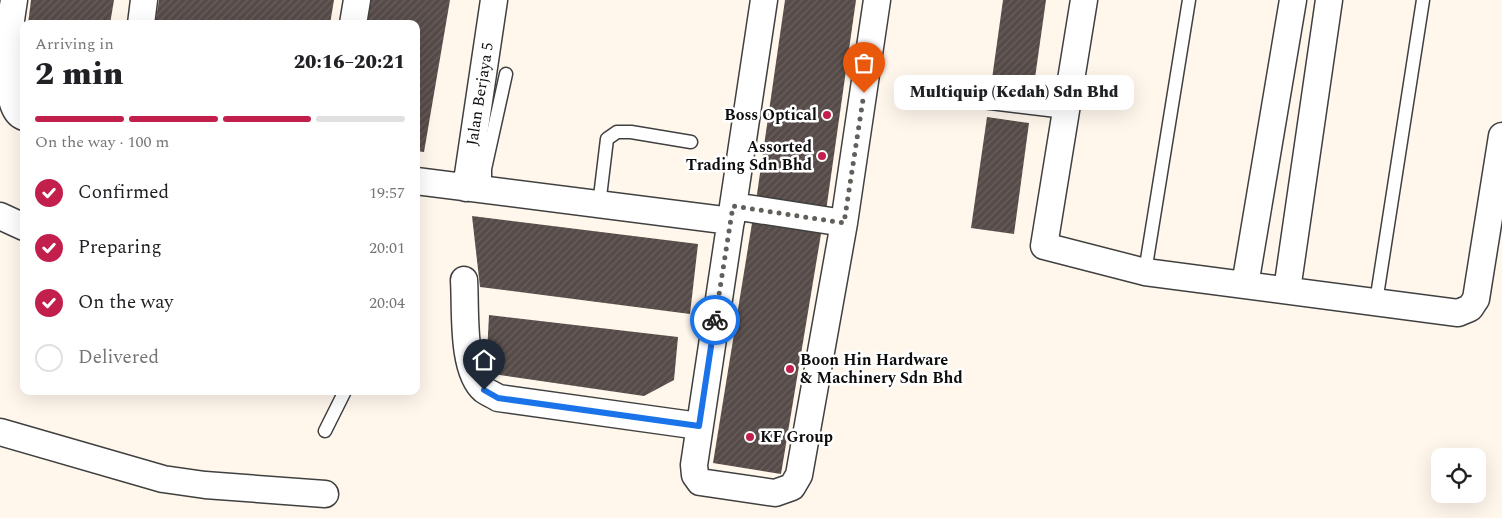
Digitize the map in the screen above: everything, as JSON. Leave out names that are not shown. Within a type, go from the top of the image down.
[{"type":"street","points":[[14,0],[3,57],[4,79],[16,109]]},
{"type":"street","points":[[142,20],[144,0]]},
{"type":"street","points":[[354,20],[357,0]]},
{"type":"street","name":"Jalan Berjaya 5","points":[[475,189],[494,0]]},
{"type":"street","points":[[764,0],[694,465],[695,475],[700,482],[776,493],[792,486],[799,475],[844,223],[877,0]]},
{"type":"street","points":[[1084,0],[1044,246],[1145,272],[1458,312],[1470,308],[1476,299],[1502,136]]},
{"type":"street","points":[[1245,285],[1293,0]]},
{"type":"street","points":[[1287,290],[1329,0]]},
{"type":"street","points":[[420,182],[599,205],[844,223]]},
{"type":"street","points":[[0,216],[20,225]]},
{"type":"street","points":[[464,280],[468,357],[475,376],[484,390],[498,398],[699,426]]},
{"type":"street","points":[[0,432],[163,479],[205,485],[325,494]]},
{"type":"lane","points":[[1145,272],[1189,0]]},
{"type":"lane","points":[[1376,302],[1423,0]]},
{"type":"lane","points":[[475,189],[485,168],[506,74]]},
{"type":"lane","points":[[982,102],[1065,112]]},
{"type":"lane","points":[[599,205],[607,139],[617,132],[631,132],[691,142]]},
{"type":"lane","points":[[326,431],[343,395]]},
{"type":"building","points":[[31,0],[114,0],[111,20],[28,20]]},
{"type":"building","points":[[159,0],[334,0],[331,20],[156,20]]},
{"type":"building","points":[[371,0],[450,0],[424,152],[420,152],[420,20],[368,20]]},
{"type":"building","points":[[785,0],[856,0],[826,211],[756,201]]},
{"type":"building","points":[[1003,0],[1046,0],[1032,99],[990,93]]},
{"type":"building","points":[[987,117],[1029,123],[1014,234],[971,228]]},
{"type":"building","points":[[472,216],[698,244],[690,314],[480,287]]},
{"type":"building","points":[[753,217],[822,228],[781,474],[713,463]]},
{"type":"building","points":[[489,315],[678,337],[674,380],[644,396],[486,373]]},
{"type":"way so far","points":[[715,320],[733,206],[844,223],[864,93]]},
{"type":"place","name":"Multiquip (Kedah) Sdn Bhd","points":[[864,93]]},
{"type":"place","name":"Boss Optical","points":[[827,115]]},
{"type":"place","name":"Assorted Trading Sdn Bhd","points":[[822,156]]},
{"type":"place","name":"Boon Hin Hardware & Machinery Sdn Bhd","points":[[790,369]]},
{"type":"place","name":"KF Group","points":[[750,437]]},
{"type":"route","points":[[484,390],[498,398],[699,426],[715,320]]}]
